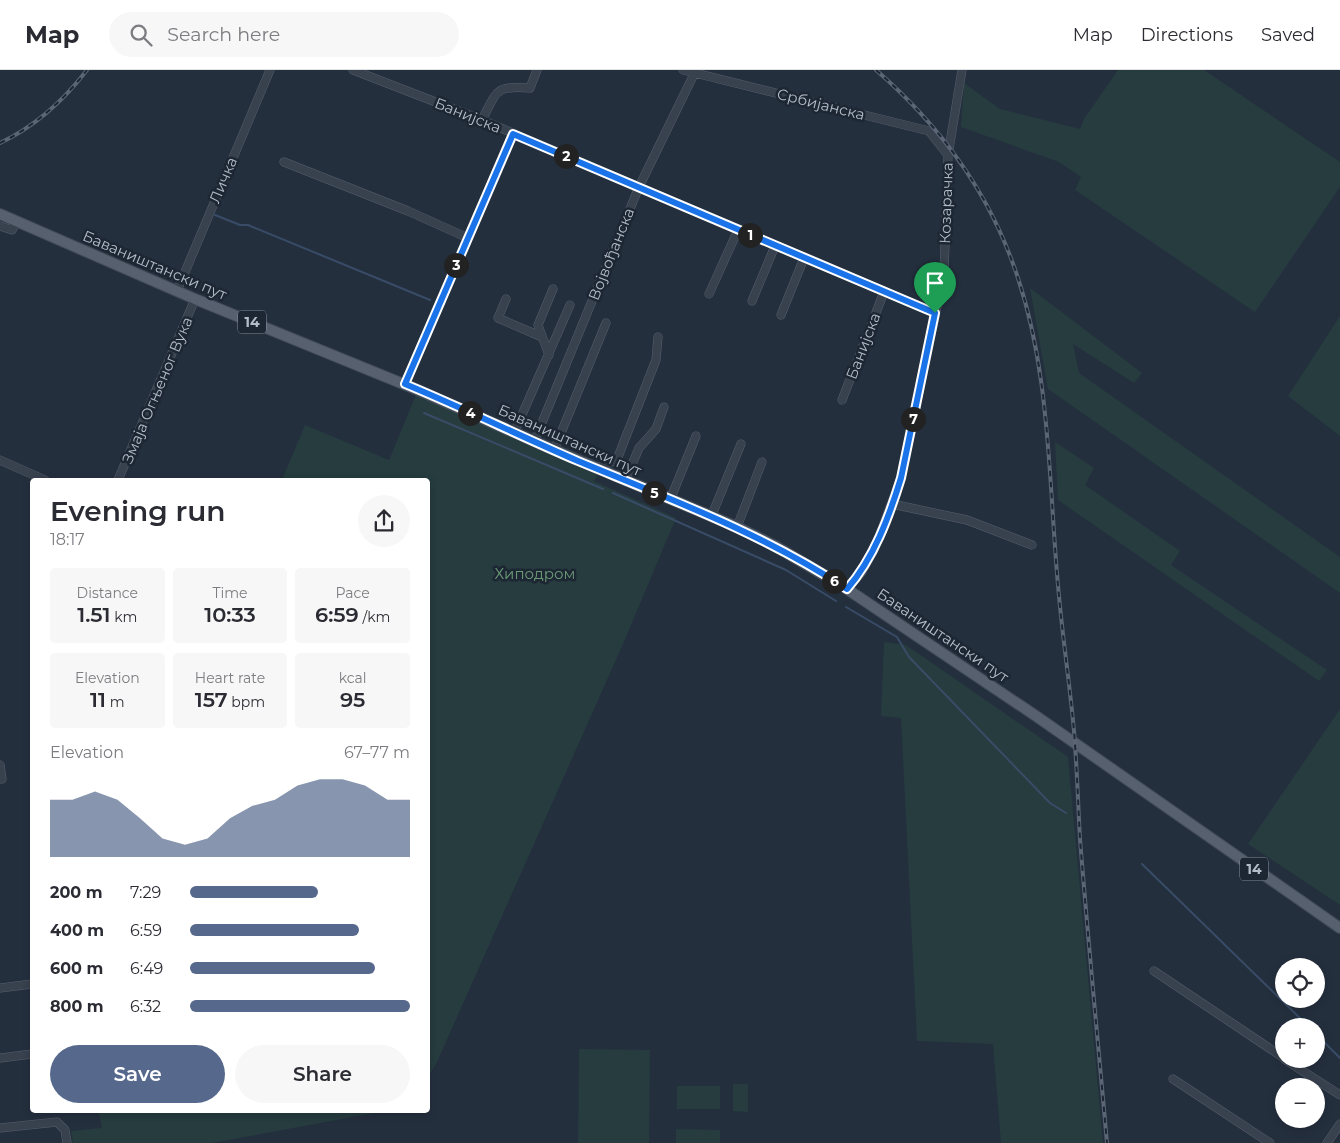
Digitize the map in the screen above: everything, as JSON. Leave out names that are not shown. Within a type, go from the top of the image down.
[{"type":"main road","name":"Баваништански пут","points":[[0,214],[196,299],[405,384],[534,442],[737,527],[775,546],[847,589],[1036,716],[1340,928]]},
{"type":"street","name":"Личка","points":[[177,291],[270,70]]},
{"type":"street","name":"Банијска","points":[[353,70],[482,120],[935,313]]},
{"type":"street","points":[[482,120],[496,94],[508,86],[530,88],[537,70]]},
{"type":"street","name":"Србијанска","points":[[683,70],[696,71],[929,131],[948,154]]},
{"type":"street","name":"Козарачка","points":[[847,589],[861,573],[874,550],[901,478],[944,273],[948,154],[962,70]]},
{"type":"street","name":"Војвођанска","points":[[534,442],[639,187],[696,71]]},
{"type":"street","points":[[405,384],[513,134]]},
{"type":"street","points":[[284,162],[408,211],[468,238]]},
{"type":"street","points":[[0,226],[12,230],[16,221]]},
{"type":"street","points":[[709,294],[738,230]]},
{"type":"street","points":[[752,301],[775,246]]},
{"type":"street","points":[[781,315],[804,258]]},
{"type":"street","points":[[548,354],[538,325],[553,289]]},
{"type":"street","name":"Банијска","points":[[842,400],[884,292]]},
{"type":"street","name":"Змаја Огњеног Вука","points":[[119,478],[196,299]]},
{"type":"street","points":[[506,299],[498,318],[542,336]]},
{"type":"street","points":[[514,433],[570,305]]},
{"type":"street","points":[[554,450],[606,323]]},
{"type":"street","points":[[600,470],[602,464],[608,461],[616,462],[656,360],[658,337]]},
{"type":"street","points":[[625,481],[637,453],[656,429],[664,407]]},
{"type":"street","points":[[670,500],[696,436]]},
{"type":"street","points":[[711,517],[741,444]]},
{"type":"street","points":[[0,460],[40,478]]},
{"type":"street","points":[[737,527],[762,462]]},
{"type":"street","points":[[892,504],[967,520],[1032,544]]},
{"type":"street","points":[[0,765],[1,779]]},
{"type":"street","points":[[1154,971],[1275,1053]]},
{"type":"street","points":[[0,988],[30,984]]},
{"type":"street","points":[[0,1058],[30,1054]]},
{"type":"street","points":[[1298,1068],[1340,1095]]},
{"type":"street","points":[[1173,1079],[1270,1143]]},
{"type":"street","points":[[0,1128],[57,1122],[65,1130],[67,1143]]},
{"type":"street","points":[[1327,1143],[1340,1124]]},
{"type":"green space","points":[[1118,70],[1204,70],[1340,162],[1340,187],[1255,312],[1075,190],[1081,177],[1059,162],[961,127],[964,83],[1000,109],[1080,129],[1084,119]]},
{"type":"green space","points":[[1030,288],[1142,373],[1134,383],[1073,344],[1079,373],[1340,557],[1340,593],[1048,389]]},
{"type":"green space","points":[[1340,316],[1340,436],[1288,396]]},
{"type":"green space","name":"Хиподром","points":[[418,390],[600,470],[594,481],[676,518],[623,644],[437,1062],[430,1074],[430,478],[283,478],[305,425],[389,460]]},
{"type":"green space","points":[[1055,442],[1094,468],[1085,485],[1180,551],[1171,565],[1327,670],[1319,681],[1058,500]]},
{"type":"green space","points":[[884,642],[906,645],[1068,757],[1103,1143],[1001,1143],[993,1044],[917,1041],[901,718],[881,716]]},
{"type":"green space","points":[[1340,709],[1340,905],[1248,844]]},
{"type":"green space","points":[[579,1049],[650,1050],[649,1143],[578,1143]]},
{"type":"green space","points":[[733,1084],[748,1084],[748,1112],[733,1111]]},
{"type":"green space","points":[[677,1086],[720,1086],[720,1109],[677,1109]]},
{"type":"green space","points":[[99,1113],[375,1113],[212,1143],[73,1143],[71,1131],[102,1128]]},
{"type":"green space","points":[[676,1129],[720,1130],[720,1143],[676,1143]]},
{"type":"waterway","points":[[215,215],[240,225],[248,225],[430,300]]},
{"type":"waterway","points":[[424,413],[603,489]]},
{"type":"waterway","points":[[613,493],[786,570],[836,601]]},
{"type":"waterway","points":[[846,607],[897,637],[909,657],[1050,803],[1066,813]]},
{"type":"waterway","points":[[1142,864],[1300,1018]]},
{"type":"waterway","points":[[1325,1043],[1340,1058]]},
{"type":"railway","points":[[0,143],[25,129],[48,112],[87,70]]},
{"type":"railway","points":[[876,70],[919,112],[973,181],[1001,233],[1012,261],[1035,343],[1042,384],[1055,554],[1074,731],[1080,839],[1107,1143]]},
{"type":"route","points":[[513,134],[935,313],[901,478],[895,497],[874,550],[861,573],[847,589],[775,546],[737,527],[514,433],[405,384],[513,134]]}]
